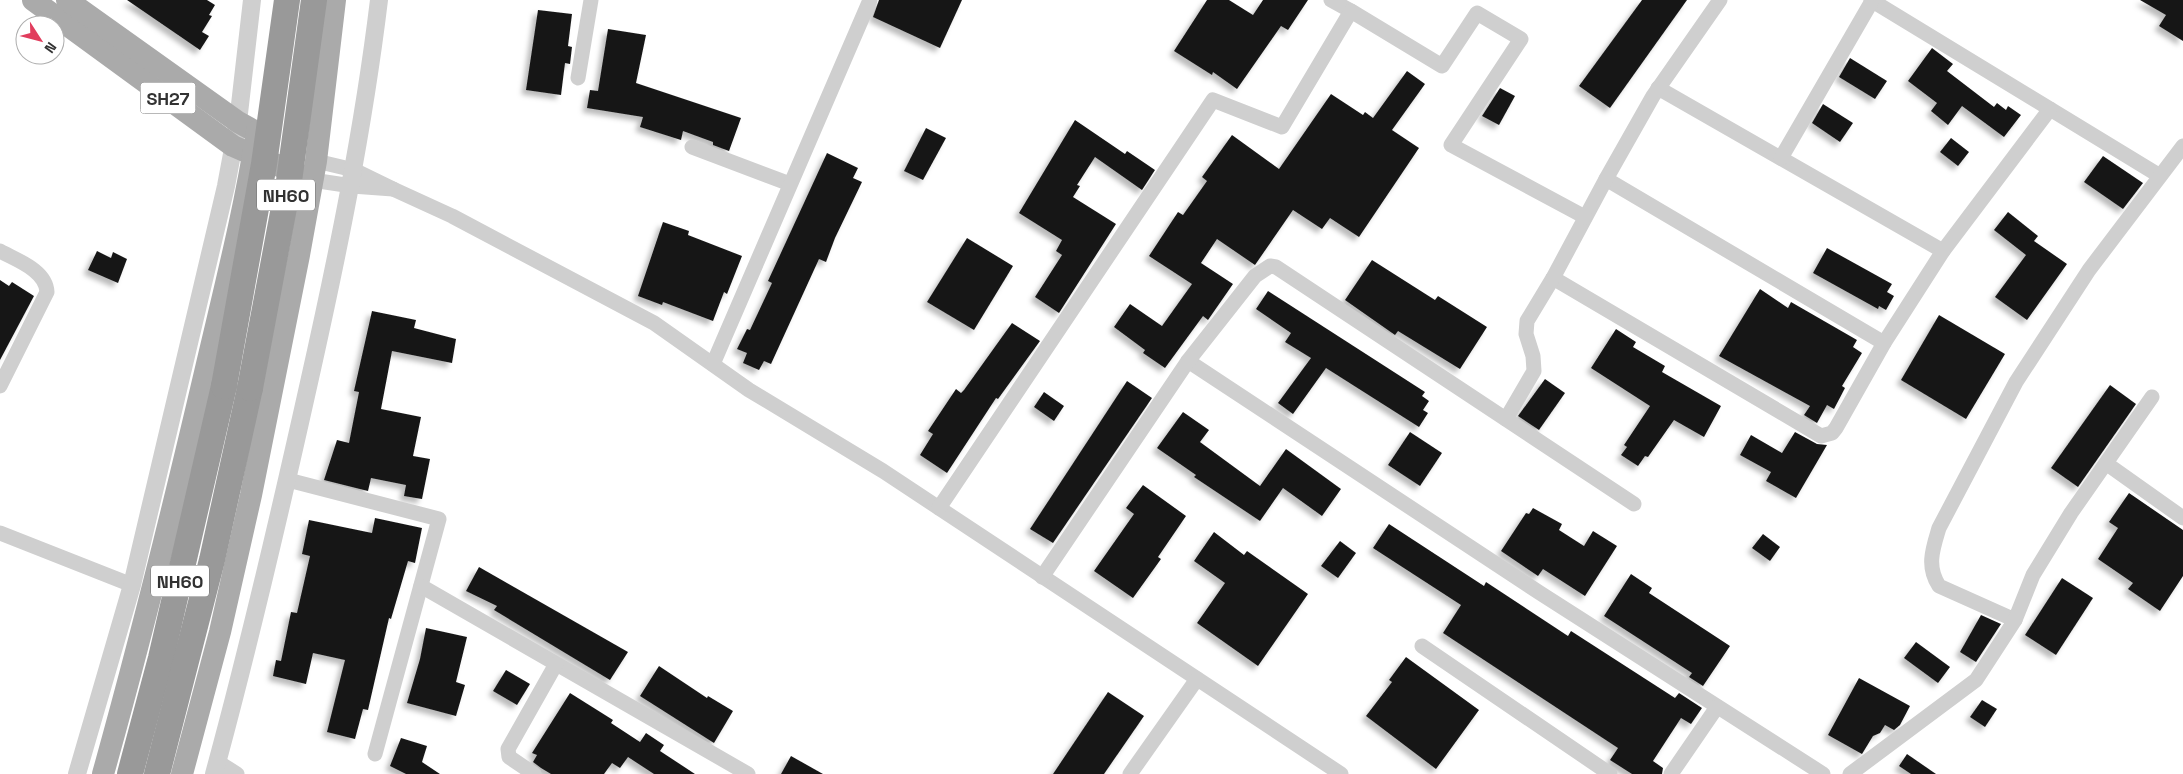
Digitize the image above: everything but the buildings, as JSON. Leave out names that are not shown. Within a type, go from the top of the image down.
[{"type":"highway","name":"NH60","points":[[130,774],[161,658],[224,386],[264,164],[287,0]]},
{"type":"highway","name":"NH60","points":[[157,774],[212,560],[250,388],[289,180],[314,0]]},
{"type":"main road","name":"SH27","points":[[33,0],[243,151],[314,170]]},
{"type":"main road","name":"SH27","points":[[66,0],[238,122],[314,170]]},
{"type":"main road","points":[[103,774],[137,653],[182,474],[243,151],[257,134],[275,0]]},
{"type":"main road","points":[[182,774],[220,632],[251,495],[314,170],[335,0]]},
{"type":"street","points":[[77,774],[132,585],[243,151],[238,122],[252,0]]},
{"type":"street","points":[[237,774],[216,768],[288,480],[353,178],[369,85],[378,0]]},
{"type":"street","points":[[578,78],[591,0]]},
{"type":"street","points":[[713,364],[870,0]]},
{"type":"street","points":[[1331,0],[1442,66],[1477,13],[1522,39],[1451,145],[1585,217]]},
{"type":"street","points":[[1506,419],[1534,371],[1533,356],[1526,334],[1527,321],[1553,278],[1606,178],[1658,88],[1720,0]]},
{"type":"street","points":[[1781,158],[1872,0],[2160,176]]},
{"type":"street","points":[[939,508],[1213,100],[1282,127],[1351,11]]},
{"type":"street","points":[[1658,88],[1943,251]]},
{"type":"street","points":[[1553,278],[1821,436],[1832,433],[1884,343],[1943,251],[2050,109]]},
{"type":"street","points":[[2015,620],[1939,586],[1932,574],[1933,548],[1940,528],[1957,492],[2016,382],[2089,270],[2183,146]]},
{"type":"street","points":[[692,147],[790,184]]},
{"type":"street","points":[[314,170],[393,189],[452,216],[654,323],[749,390],[883,470],[1341,774]]},
{"type":"street","points":[[1606,178],[1884,343]]},
{"type":"street","points":[[0,251],[39,274],[44,280],[47,292],[1,383]]},
{"type":"street","points":[[1042,577],[1188,361],[1255,276],[1263,269],[1276,267],[1634,504]]},
{"type":"street","points":[[1188,361],[1540,594],[1823,774]]},
{"type":"street","points":[[1850,774],[1976,680],[2015,620],[2033,574],[2071,513],[2152,397]]},
{"type":"street","points":[[2107,464],[2183,518]]},
{"type":"street","points":[[288,480],[439,519],[375,754]]},
{"type":"street","points":[[0,533],[132,585]]},
{"type":"street","points":[[421,586],[748,774]]},
{"type":"street","points":[[1422,646],[1610,774]]},
{"type":"street","points":[[534,774],[509,758],[508,749],[556,664]]},
{"type":"street","points":[[1130,774],[1197,678]]},
{"type":"street","points":[[1671,774],[1717,707]]}]
